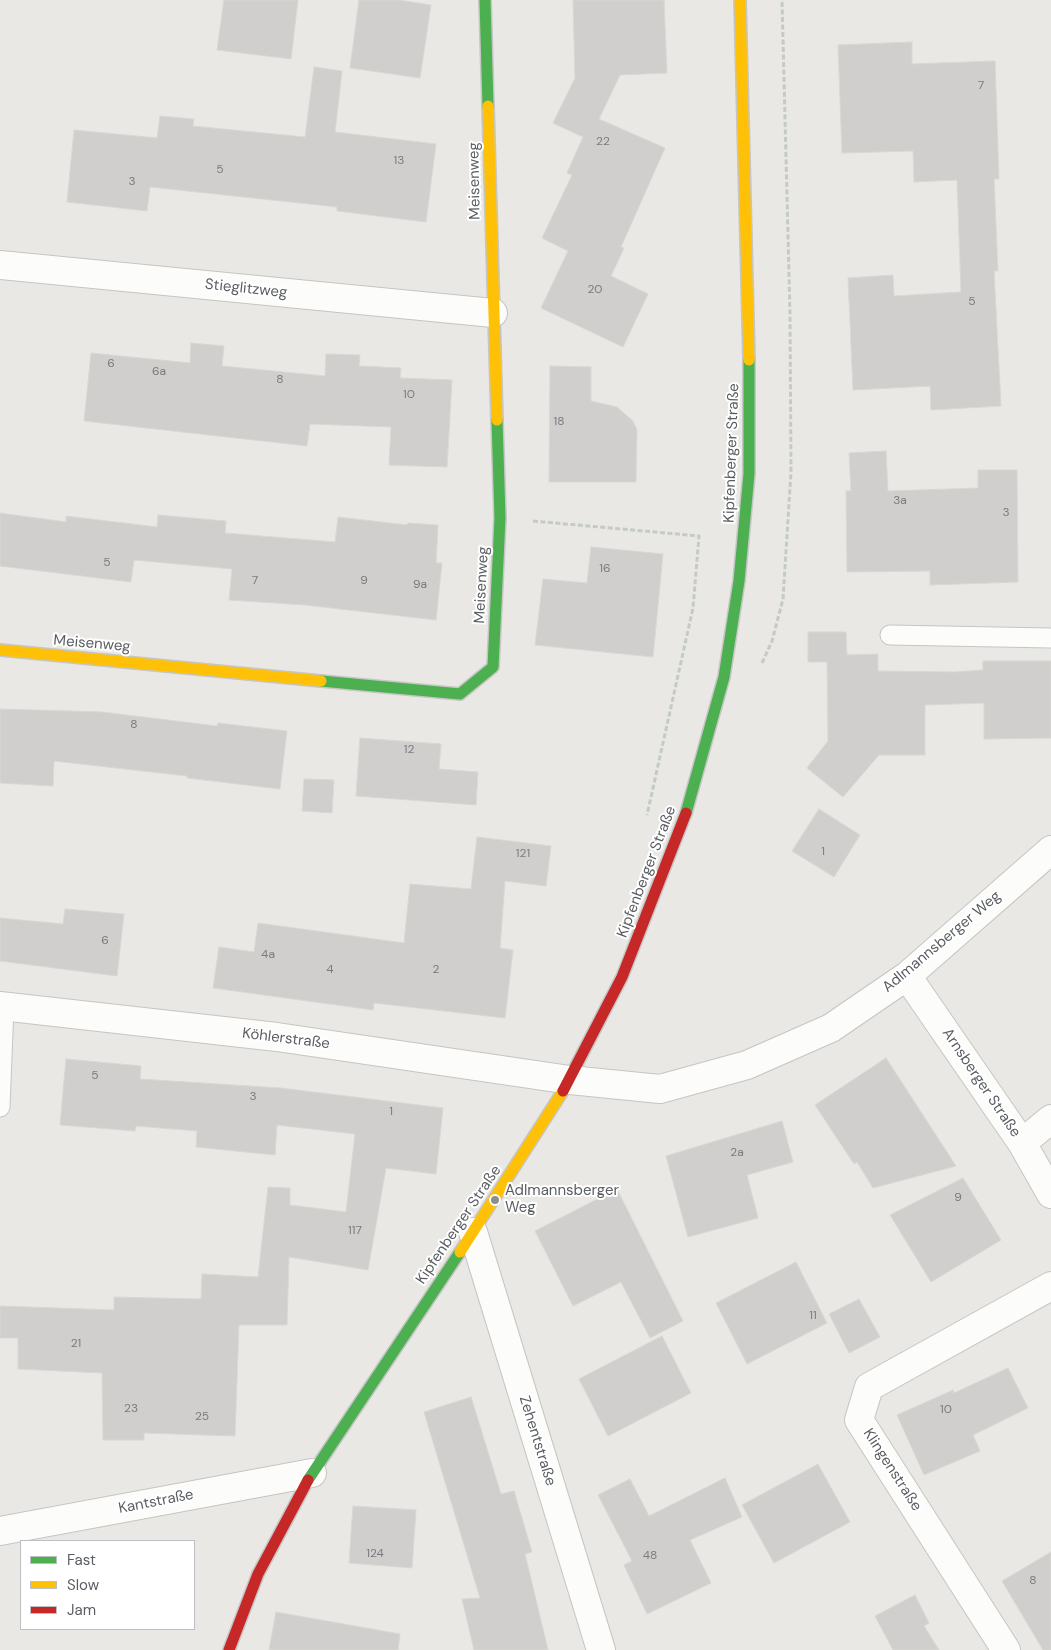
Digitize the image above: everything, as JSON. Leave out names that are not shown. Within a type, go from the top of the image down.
[{"type":"street","name":"Meisenweg","points":[[0,650],[460,694],[493,667],[500,518],[485,0]]},
{"type":"street","name":"Kipfenberger Straße","points":[[229,1650],[258,1574],[312,1473],[473,1232],[570,1080],[622,977],[681,829],[724,677],[739,581],[749,474],[750,368],[740,0]]},
{"type":"street","name":"Stieglitzweg","points":[[0,265],[493,313]]},
{"type":"street","name":"Adlmannsberger Weg","points":[[570,1080],[660,1089],[747,1065],[831,1028],[907,976],[1051,850]]},
{"type":"street","name":"Arnsberger Straße","points":[[907,976],[1022,1143],[1051,1194]]},
{"type":"street","name":"Köhlerstraße","points":[[2,1007],[277,1037],[570,1080]]},
{"type":"street","points":[[1022,1143],[1051,1119]]},
{"type":"street","name":"Zehentstraße","points":[[473,1232],[601,1650]]},
{"type":"street","name":"Klingenstraße","points":[[1006,1650],[859,1420],[869,1387],[1051,1286]]},
{"type":"street","name":"Kantstraße","points":[[0,1531],[312,1473]]},
{"type":"lane","points":[[890,635],[1051,638]]},
{"type":"lane","points":[[0,1107],[2,1007]]},
{"type":"path","points":[[500,518],[699,536],[693,608],[646,823]]},
{"type":"building","points":[[224,0],[298,0],[291,59],[217,50]]},
{"type":"building","points":[[359,0],[399,0],[431,5],[420,78],[350,68]]},
{"type":"building","points":[[573,0],[664,0],[667,73],[620,75],[599,119],[665,148],[621,247],[624,248],[611,276],[648,294],[623,347],[541,308],[568,251],[542,238],[572,175],[567,173],[583,137],[553,123],[575,78]]},
{"type":"building","points":[[912,42],[912,64],[995,61],[999,179],[994,179],[998,271],[994,271],[1001,406],[931,410],[930,386],[853,390],[848,278],[893,275],[894,296],[961,292],[957,180],[914,182],[913,151],[842,153],[838,45]]},
{"type":"building","points":[[314,67],[342,71],[335,132],[436,144],[426,222],[337,211],[337,207],[150,187],[147,211],[67,202],[74,130],[157,138],[160,116],[194,119],[193,126],[305,137]]},
{"type":"building","points":[[191,343],[224,346],[222,366],[325,376],[326,354],[360,355],[359,366],[401,368],[400,378],[452,380],[447,467],[389,465],[391,427],[310,424],[307,446],[84,421],[91,353],[190,363]]},
{"type":"building","points":[[550,366],[591,367],[591,401],[617,407],[633,421],[637,430],[636,482],[549,482]]},
{"type":"building","points":[[886,451],[888,491],[978,488],[978,470],[1017,470],[1018,582],[930,585],[930,571],[847,572],[846,491],[851,491],[849,453]]},
{"type":"building","points":[[0,513],[66,522],[66,516],[157,527],[158,515],[226,521],[225,533],[335,542],[338,517],[407,525],[408,523],[438,525],[436,563],[442,563],[436,620],[305,605],[229,600],[232,569],[134,560],[131,582],[0,566]]},
{"type":"building","points":[[591,547],[663,554],[653,657],[535,645],[543,579],[587,583]]},
{"type":"building","points":[[808,632],[846,632],[847,655],[878,654],[878,671],[955,672],[983,670],[983,661],[1051,661],[1051,738],[984,739],[984,703],[925,705],[925,755],[879,755],[843,797],[807,768],[828,741],[827,662],[808,662]]},
{"type":"building","points":[[0,709],[102,712],[217,726],[218,723],[287,731],[280,789],[54,761],[53,786],[0,783]]},
{"type":"building","points":[[360,738],[441,744],[439,769],[478,772],[476,805],[356,796]]},
{"type":"building","points":[[304,779],[334,780],[332,813],[302,811]]},
{"type":"building","points":[[819,809],[860,835],[834,877],[792,851]]},
{"type":"building","points":[[477,837],[551,846],[546,886],[505,881],[500,948],[513,950],[505,1018],[374,1003],[373,1010],[213,988],[219,947],[254,952],[258,923],[404,943],[410,884],[471,889]]},
{"type":"building","points":[[65,909],[124,914],[117,976],[0,961],[0,918],[63,924]]},
{"type":"building","points":[[886,1058],[956,1166],[873,1188],[857,1162],[854,1164],[815,1105]]},
{"type":"building","points":[[66,1059],[141,1066],[140,1079],[281,1088],[443,1108],[436,1174],[386,1168],[368,1270],[289,1257],[287,1325],[239,1325],[235,1436],[144,1433],[144,1440],[103,1440],[102,1373],[18,1369],[18,1338],[0,1338],[0,1306],[114,1310],[114,1297],[201,1299],[202,1274],[258,1277],[268,1187],[290,1188],[290,1205],[346,1212],[355,1134],[277,1125],[275,1155],[196,1147],[197,1131],[136,1126],[135,1131],[60,1125]]},
{"type":"building","points":[[782,1121],[793,1162],[747,1175],[758,1218],[688,1237],[666,1156]]},
{"type":"building","points":[[963,1178],[1001,1240],[931,1282],[890,1215]]},
{"type":"building","points":[[617,1189],[683,1321],[650,1338],[621,1282],[573,1306],[535,1231]]},
{"type":"building","points":[[796,1262],[827,1323],[747,1364],[716,1303]]},
{"type":"building","points":[[859,1299],[880,1337],[849,1353],[829,1314]]},
{"type":"building","points":[[662,1336],[691,1393],[608,1436],[579,1379]]},
{"type":"building","points":[[1008,1368],[1028,1408],[973,1435],[980,1451],[924,1475],[897,1415],[953,1390],[954,1393]]},
{"type":"building","points":[[471,1397],[501,1494],[514,1491],[532,1552],[525,1554],[548,1650],[474,1650],[462,1599],[480,1598],[424,1412]]},
{"type":"building","points":[[818,1464],[850,1522],[774,1563],[742,1505]]},
{"type":"building","points":[[725,1478],[742,1517],[690,1540],[711,1583],[647,1614],[624,1565],[632,1561],[598,1495],[630,1479],[649,1516]]},
{"type":"building","points":[[353,1506],[416,1510],[412,1568],[349,1563]]},
{"type":"building","points":[[1051,1552],[1051,1650],[1043,1650],[1002,1581]]},
{"type":"building","points":[[915,1595],[929,1623],[924,1626],[939,1650],[893,1650],[875,1616]]},
{"type":"building","points":[[276,1612],[400,1634],[398,1650],[269,1650]]},
{"type":"traffic: fast","points":[[485,0],[488,106]]},
{"type":"traffic: fast","points":[[686,813],[724,677],[739,581],[749,474],[749,360]]},
{"type":"traffic: fast","points":[[321,681],[460,694],[493,667],[500,518],[497,420]]},
{"type":"traffic: fast","points":[[308,1480],[460,1252]]},
{"type":"traffic: slow","points":[[740,0],[749,360]]},
{"type":"traffic: slow","points":[[488,106],[497,420]]},
{"type":"traffic: slow","points":[[0,650],[321,681]]},
{"type":"traffic: slow","points":[[460,1252],[563,1091]]},
{"type":"traffic: jam","points":[[563,1091],[622,977],[686,813]]},
{"type":"traffic: jam","points":[[229,1650],[258,1574],[308,1480]]},
{"type":"place","name":"Adlmannsberger Weg","points":[[495,1200]]}]
